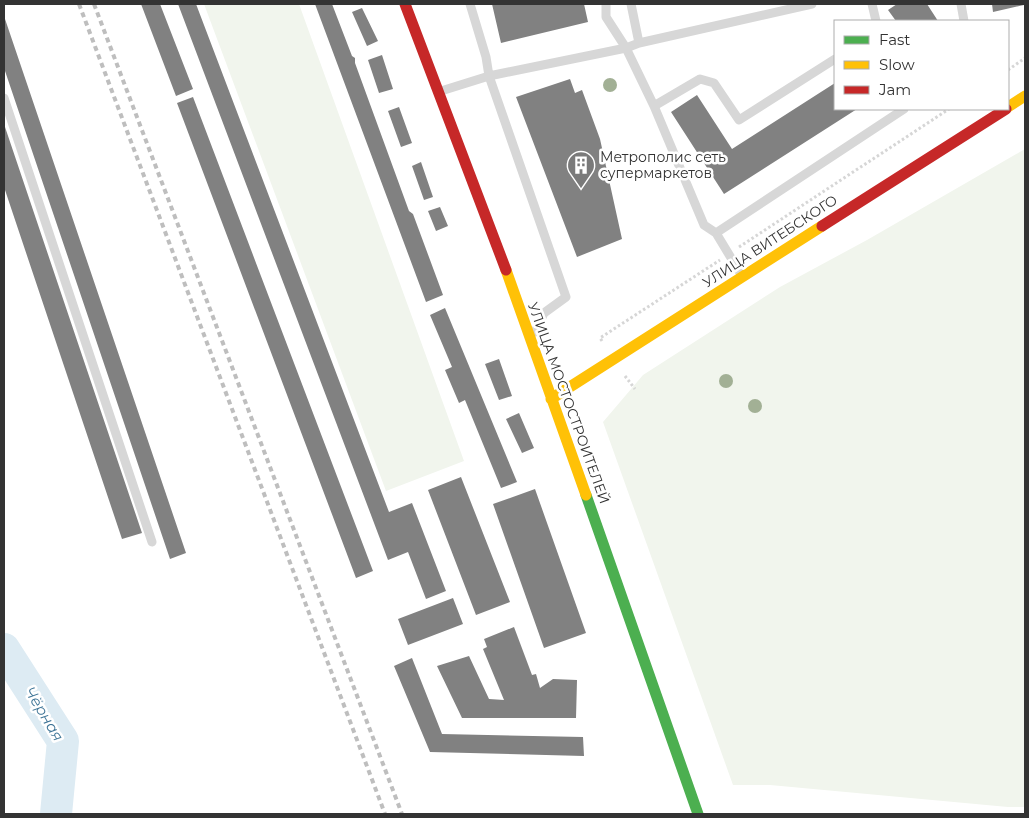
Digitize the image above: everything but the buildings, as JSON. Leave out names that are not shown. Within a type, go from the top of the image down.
[{"type":"main road","name":"УЛИЦА МОСТОСТРОИТЕЛЕЙ","points":[[405,4],[440,92],[531,340],[698,814]]},
{"type":"main road","name":"УЛИЦА ВИТЕБСКОГО","points":[[1009,106],[1025,96]]},
{"type":"main road","name":"УЛИЦА ВИТЕБСКОГО","points":[[551,399],[1002,110]]},
{"type":"lane","points":[[470,4],[490,76],[566,297],[544,314],[531,340]]},
{"type":"lane","points":[[606,4],[606,17],[626,48],[654,106],[704,225],[716,233],[743,277]]},
{"type":"lane","points":[[630,4],[639,43]]},
{"type":"lane","points":[[440,92],[490,76],[626,48],[639,43],[812,4]]},
{"type":"lane","points":[[872,4],[876,20]]},
{"type":"lane","points":[[961,4],[964,20]]},
{"type":"lane","points":[[654,106],[700,79],[714,83],[739,120],[834,60]]},
{"type":"lane","points":[[4,98],[152,542]]},
{"type":"lane","points":[[716,233],[902,110]]},
{"type":"path","points":[[1009,69],[1025,58]]},
{"type":"path","points":[[600,338],[947,110]]},
{"type":"shaded area","points":[[204,4],[299,4],[464,461],[386,491]]},
{"type":"shaded area","points":[[1025,149],[1025,807],[770,785],[733,785],[603,422],[643,375],[780,287],[867,240]]},
{"type":"waterway","name":"Чёрная","points":[[4,649],[63,741],[56,814]]},
{"type":"railway","points":[[79,4],[385,814]]},
{"type":"railway","points":[[94,4],[402,814]]},
{"type":"traffic: fast","points":[[586,495],[698,814]]},
{"type":"traffic: slow","points":[[1009,106],[1025,96]]},
{"type":"traffic: slow","points":[[551,399],[822,226]]},
{"type":"traffic: slow","points":[[506,270],[586,495]]},
{"type":"traffic: jam","points":[[405,4],[506,270]]},
{"type":"traffic: jam","points":[[822,226],[1004,110]]},
{"type":"place","name":"Метрополис cеть супермаркетов","points":[[581,189]]}]
